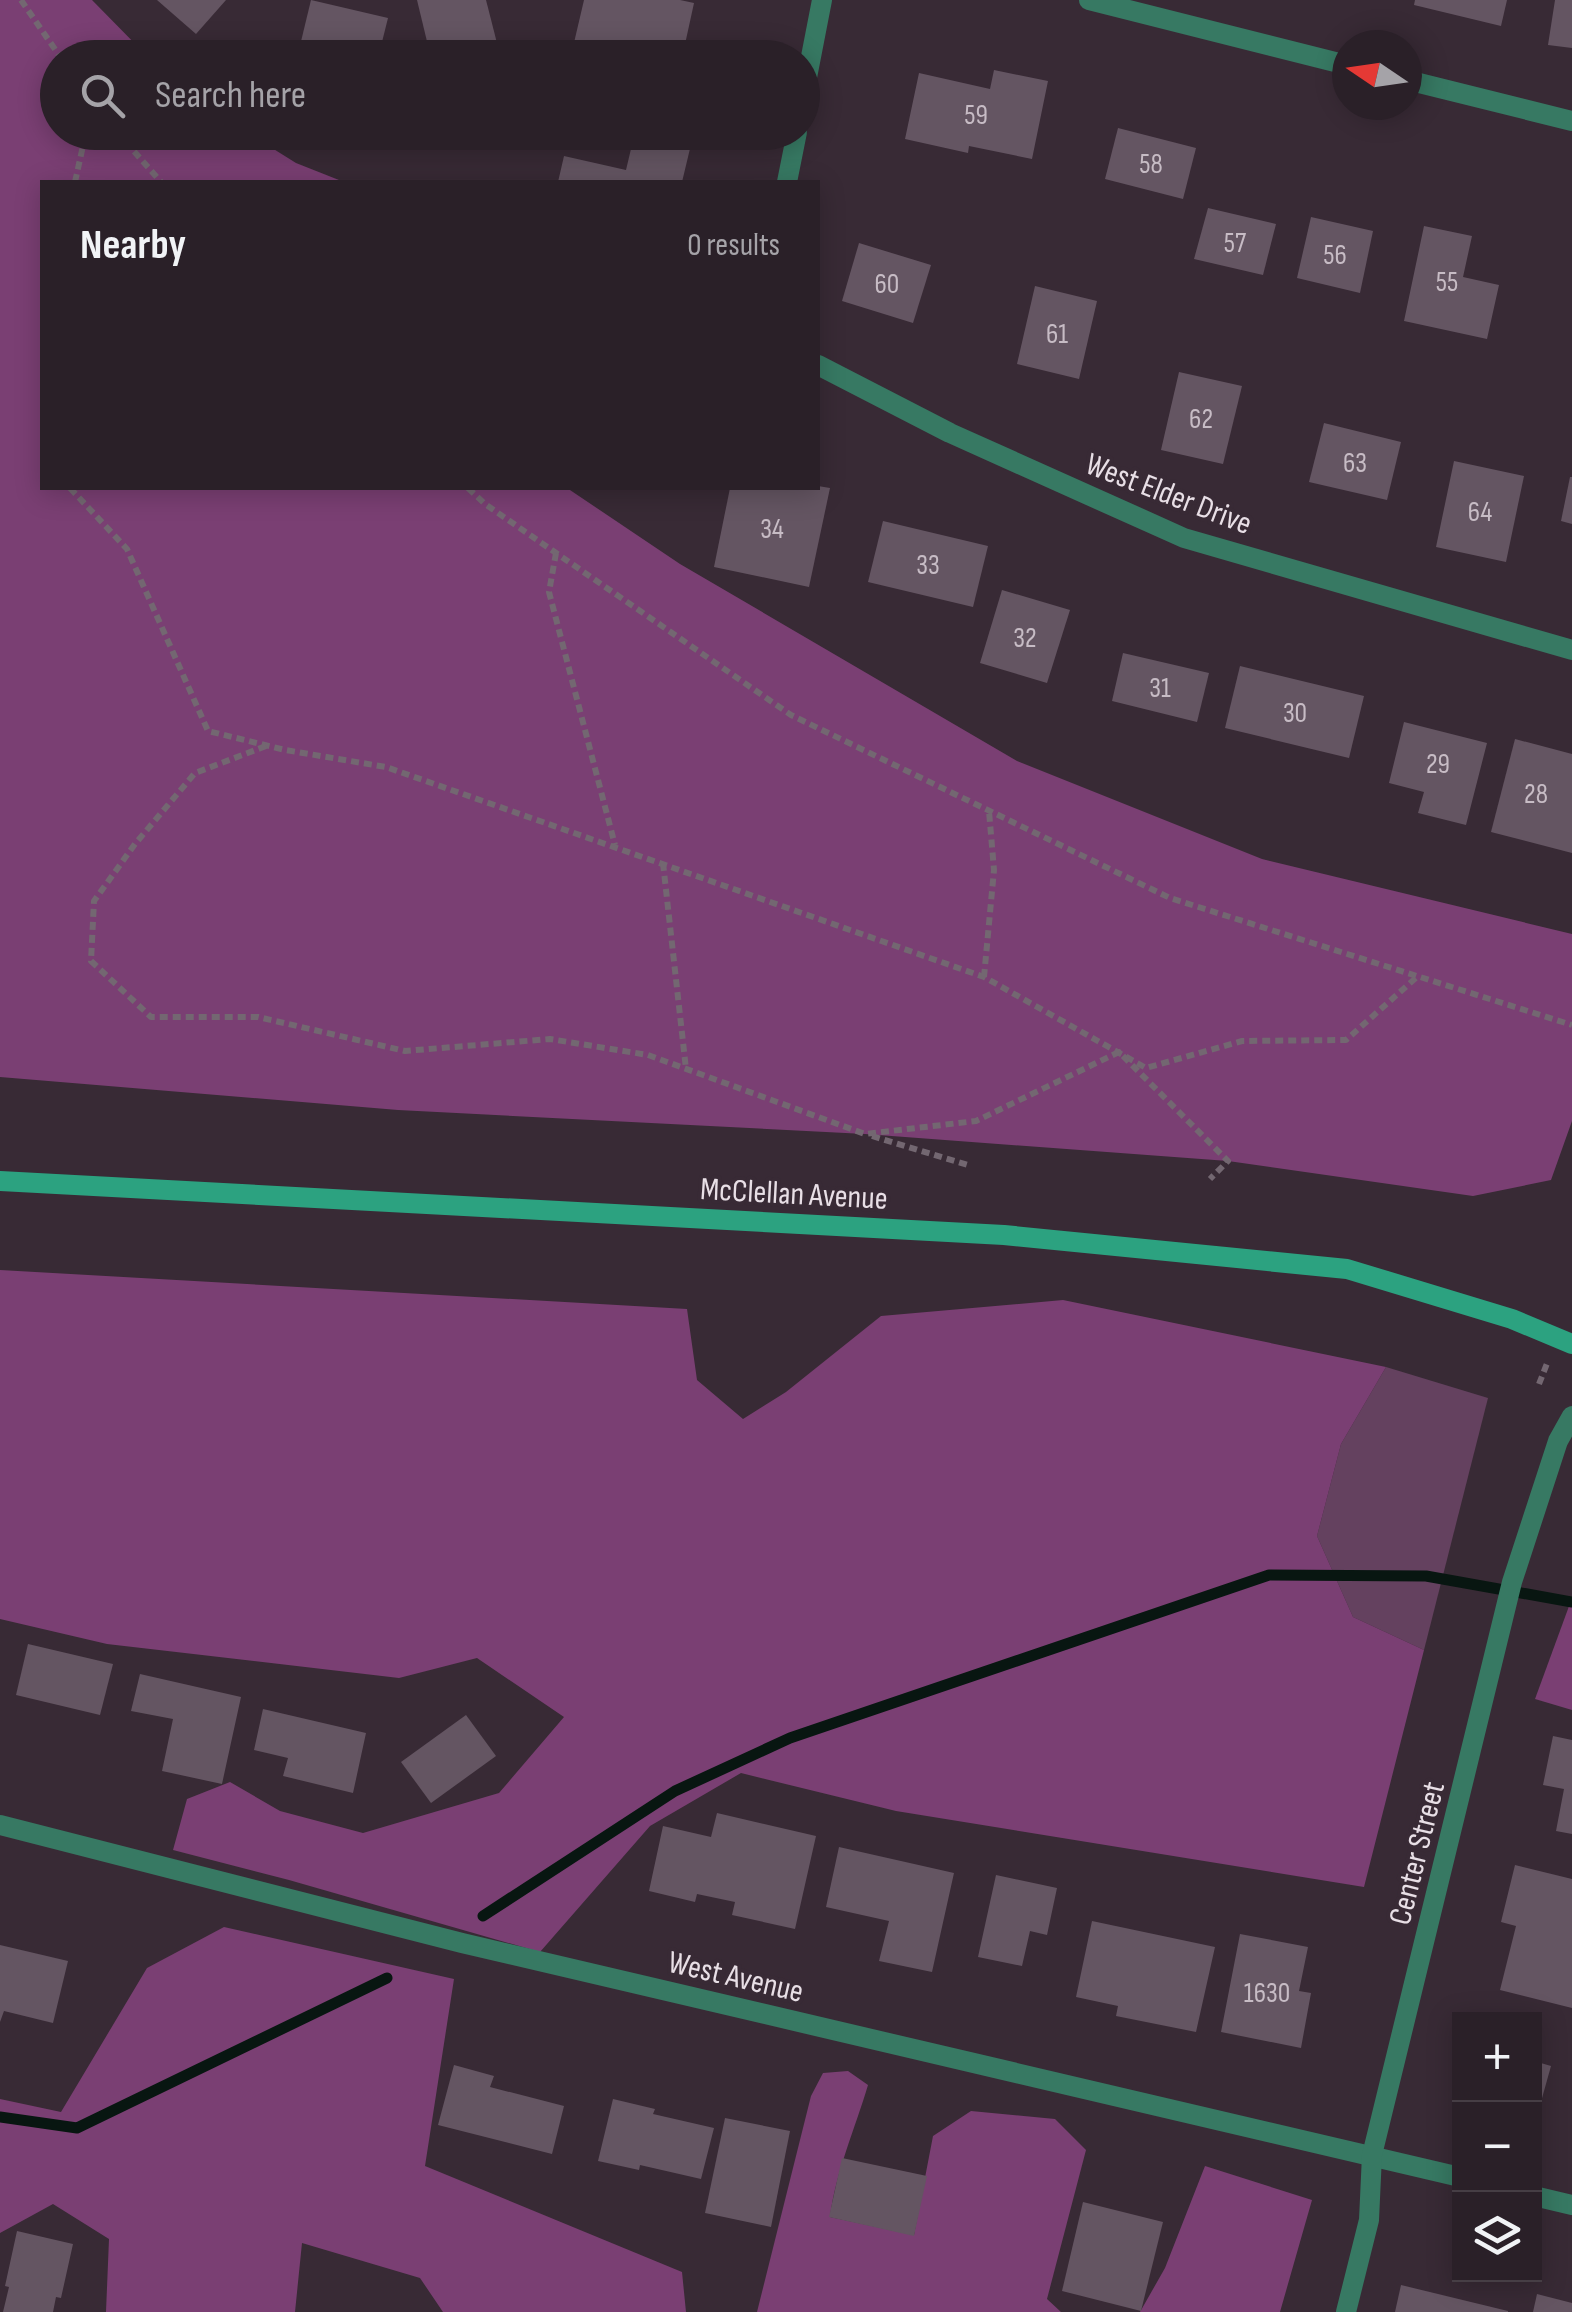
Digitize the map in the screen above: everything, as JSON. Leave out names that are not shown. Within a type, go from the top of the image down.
[{"type":"main road","name":"McClellan Avenue","points":[[0,1181],[1004,1234],[1347,1269],[1512,1319],[1572,1344]]},
{"type":"street","points":[[814,40],[822,0]]},
{"type":"street","points":[[1090,0],[1332,61]]},
{"type":"street","points":[[1422,84],[1572,121]]},
{"type":"street","points":[[788,180],[794,150]]},
{"type":"street","name":"West Elder Drive","points":[[820,367],[950,433],[1184,538],[1572,650]]},
{"type":"street","name":"Center Street","points":[[1346,2312],[1369,2220],[1372,2155],[1512,1582],[1558,1441],[1572,1416]]},
{"type":"street","name":"West Avenue","points":[[0,1825],[462,1943],[1452,2175]]},
{"type":"street","points":[[1542,2198],[1572,2205]]},
{"type":"path","points":[[21,0],[48,40]]},
{"type":"path","points":[[75,180],[82,150]]},
{"type":"path","points":[[133,150],[160,180]]},
{"type":"path","points":[[72,490],[127,548],[208,731],[386,767],[984,977],[1146,1068],[1242,1041],[1346,1040],[1418,976]]},
{"type":"path","points":[[471,490],[791,715],[1170,898],[1572,1025]]},
{"type":"path","points":[[556,553],[548,592],[615,846]]},
{"type":"path","points":[[268,745],[195,774],[135,844],[94,901],[91,961],[152,1017],[258,1017],[405,1051],[550,1039],[648,1055],[865,1134],[971,1166]]},
{"type":"path","points":[[984,977],[994,870],[989,811]]},
{"type":"path","points":[[663,863],[686,1069]]},
{"type":"path","points":[[865,1134],[976,1121],[1118,1052]]},
{"type":"path","points":[[1118,1052],[1228,1160],[1210,1179]]},
{"type":"shaded area","points":[[0,0],[92,0],[131,40],[40,40],[40,150],[275,150],[339,180],[40,180],[40,490],[570,490],[680,564],[1017,761],[1262,859],[1572,934],[1572,1121],[1551,1180],[1473,1196],[1228,1161],[865,1134],[398,1110],[0,1077]]},
{"type":"shaded area","points":[[0,1270],[687,1309],[697,1380],[743,1419],[786,1392],[881,1316],[1063,1300],[1386,1367],[1341,1444],[1317,1536],[1353,1617],[1424,1650],[1364,1887],[896,1811],[741,1773],[650,1826],[540,1952],[173,1850],[187,1799],[230,1782],[280,1811],[363,1833],[499,1793],[564,1717],[477,1658],[399,1678],[107,1644],[0,1619]]},
{"type":"shaded area","points":[[1386,1367],[1488,1398],[1424,1650],[1353,1617],[1317,1536],[1341,1444]]},
{"type":"shaded area","points":[[1572,1598],[1572,1710],[1535,1699]]},
{"type":"shaded area","points":[[224,1927],[454,1979],[425,2166],[682,2272],[686,2312],[443,2312],[420,2278],[302,2243],[295,2312],[106,2312],[109,2239],[53,2204],[0,2233],[0,2099],[61,2112],[147,1968]]},
{"type":"shaded area","points":[[848,2071],[868,2085],[841,2167],[830,2217],[914,2235],[933,2136],[971,2111],[1055,2119],[1086,2150],[1047,2299],[1061,2312],[757,2312],[811,2096],[823,2073]]},
{"type":"shaded area","points":[[1205,2166],[1312,2200],[1280,2312],[1140,2312],[1165,2268]]},
{"type":"building","points":[[157,0],[226,0],[196,34]]},
{"type":"building","points":[[311,0],[388,18],[382,40],[301,40]]},
{"type":"building","points":[[417,0],[486,0],[496,40],[427,40]]},
{"type":"building","points":[[584,0],[694,3],[686,40],[575,40]]},
{"type":"building","points":[[1415,0],[1507,0],[1501,26],[1414,5]]},
{"type":"building","points":[[1555,0],[1572,0],[1572,48],[1548,45]]},
{"type":"building","points":[[994,70],[1048,81],[1032,159],[969,146],[968,153],[905,139],[919,73],[990,89]]},
{"type":"building","points":[[1118,128],[1196,148],[1183,199],[1105,179]]},
{"type":"building","points":[[631,150],[690,150],[682,180],[558,180],[564,156],[626,170]]},
{"type":"building","points":[[1208,208],[1276,224],[1263,275],[1194,259]]},
{"type":"building","points":[[1311,217],[1373,231],[1360,293],[1297,278]]},
{"type":"building","points":[[1424,226],[1472,236],[1463,277],[1499,285],[1487,339],[1404,321]]},
{"type":"building","points":[[859,243],[931,265],[913,323],[842,301]]},
{"type":"building","points":[[1035,286],[1097,301],[1079,379],[1017,364]]},
{"type":"building","points":[[1179,372],[1242,386],[1223,464],[1161,450]]},
{"type":"building","points":[[1324,423],[1401,442],[1387,500],[1309,482]]},
{"type":"building","points":[[1454,461],[1524,476],[1506,562],[1436,547]]},
{"type":"building","points":[[1572,477],[1572,524],[1561,521]]},
{"type":"building","points":[[830,488],[809,587],[714,567],[730,490]]},
{"type":"building","points":[[883,521],[988,546],[973,607],[868,582]]},
{"type":"building","points":[[1002,590],[1070,610],[1047,683],[980,663]]},
{"type":"building","points":[[1123,653],[1209,673],[1197,722],[1112,701]]},
{"type":"building","points":[[1240,666],[1364,696],[1349,758],[1225,728]]},
{"type":"building","points":[[1404,722],[1487,743],[1466,825],[1418,813],[1424,792],[1389,783]]},
{"type":"building","points":[[1515,739],[1572,754],[1572,853],[1491,832]]},
{"type":"building","points":[[28,1644],[113,1664],[100,1715],[16,1695]]},
{"type":"building","points":[[140,1674],[241,1697],[222,1784],[162,1771],[173,1719],[131,1711]]},
{"type":"building","points":[[263,1709],[366,1733],[353,1793],[283,1776],[288,1758],[254,1750]]},
{"type":"building","points":[[466,1715],[496,1756],[431,1803],[401,1762]]},
{"type":"building","points":[[1553,1736],[1572,1740],[1572,1834],[1556,1831],[1564,1789],[1543,1785]]},
{"type":"building","points":[[717,1813],[816,1836],[795,1929],[732,1915],[735,1902],[697,1894],[695,1902],[649,1891],[663,1826],[711,1837]]},
{"type":"building","points":[[839,1847],[954,1873],[932,1972],[879,1961],[889,1921],[826,1907]]},
{"type":"building","points":[[1515,1865],[1572,1879],[1572,2008],[1500,1990],[1516,1926],[1501,1922]]},
{"type":"building","points":[[996,1875],[1057,1888],[1047,1935],[1030,1931],[1022,1966],[978,1957]]},
{"type":"building","points":[[1092,1921],[1215,1947],[1196,2032],[1116,2016],[1118,2006],[1076,1997]]},
{"type":"building","points":[[1240,1934],[1308,1947],[1299,1991],[1311,1993],[1301,2048],[1221,2032]]},
{"type":"building","points":[[0,1945],[68,1961],[53,2023],[4,2011],[0,2022]]},
{"type":"building","points":[[1542,2063],[1551,2066],[1542,2098]]},
{"type":"building","points":[[454,2065],[494,2076],[490,2087],[564,2106],[552,2154],[438,2125]]},
{"type":"building","points":[[613,2099],[655,2109],[653,2114],[714,2128],[701,2179],[640,2165],[639,2170],[598,2161]]},
{"type":"building","points":[[725,2118],[790,2131],[771,2227],[705,2213]]},
{"type":"building","points":[[842,2158],[927,2176],[914,2236],[829,2217]]},
{"type":"building","points":[[1083,2202],[1163,2222],[1141,2311],[1062,2291]]},
{"type":"building","points":[[17,2231],[73,2244],[61,2298],[56,2297],[53,2312],[3,2312]]},
{"type":"building","points":[[1401,2285],[1508,2311],[1508,2312],[1395,2312]]},
{"type":"building","points":[[1537,2294],[1572,2303],[1572,2312],[1533,2312]]},
{"type":"waterway","points":[[483,1916],[675,1791],[790,1738],[1269,1575],[1426,1576],[1572,1602]]},
{"type":"waterway","points":[[0,2117],[77,2128],[387,1978]]}]
